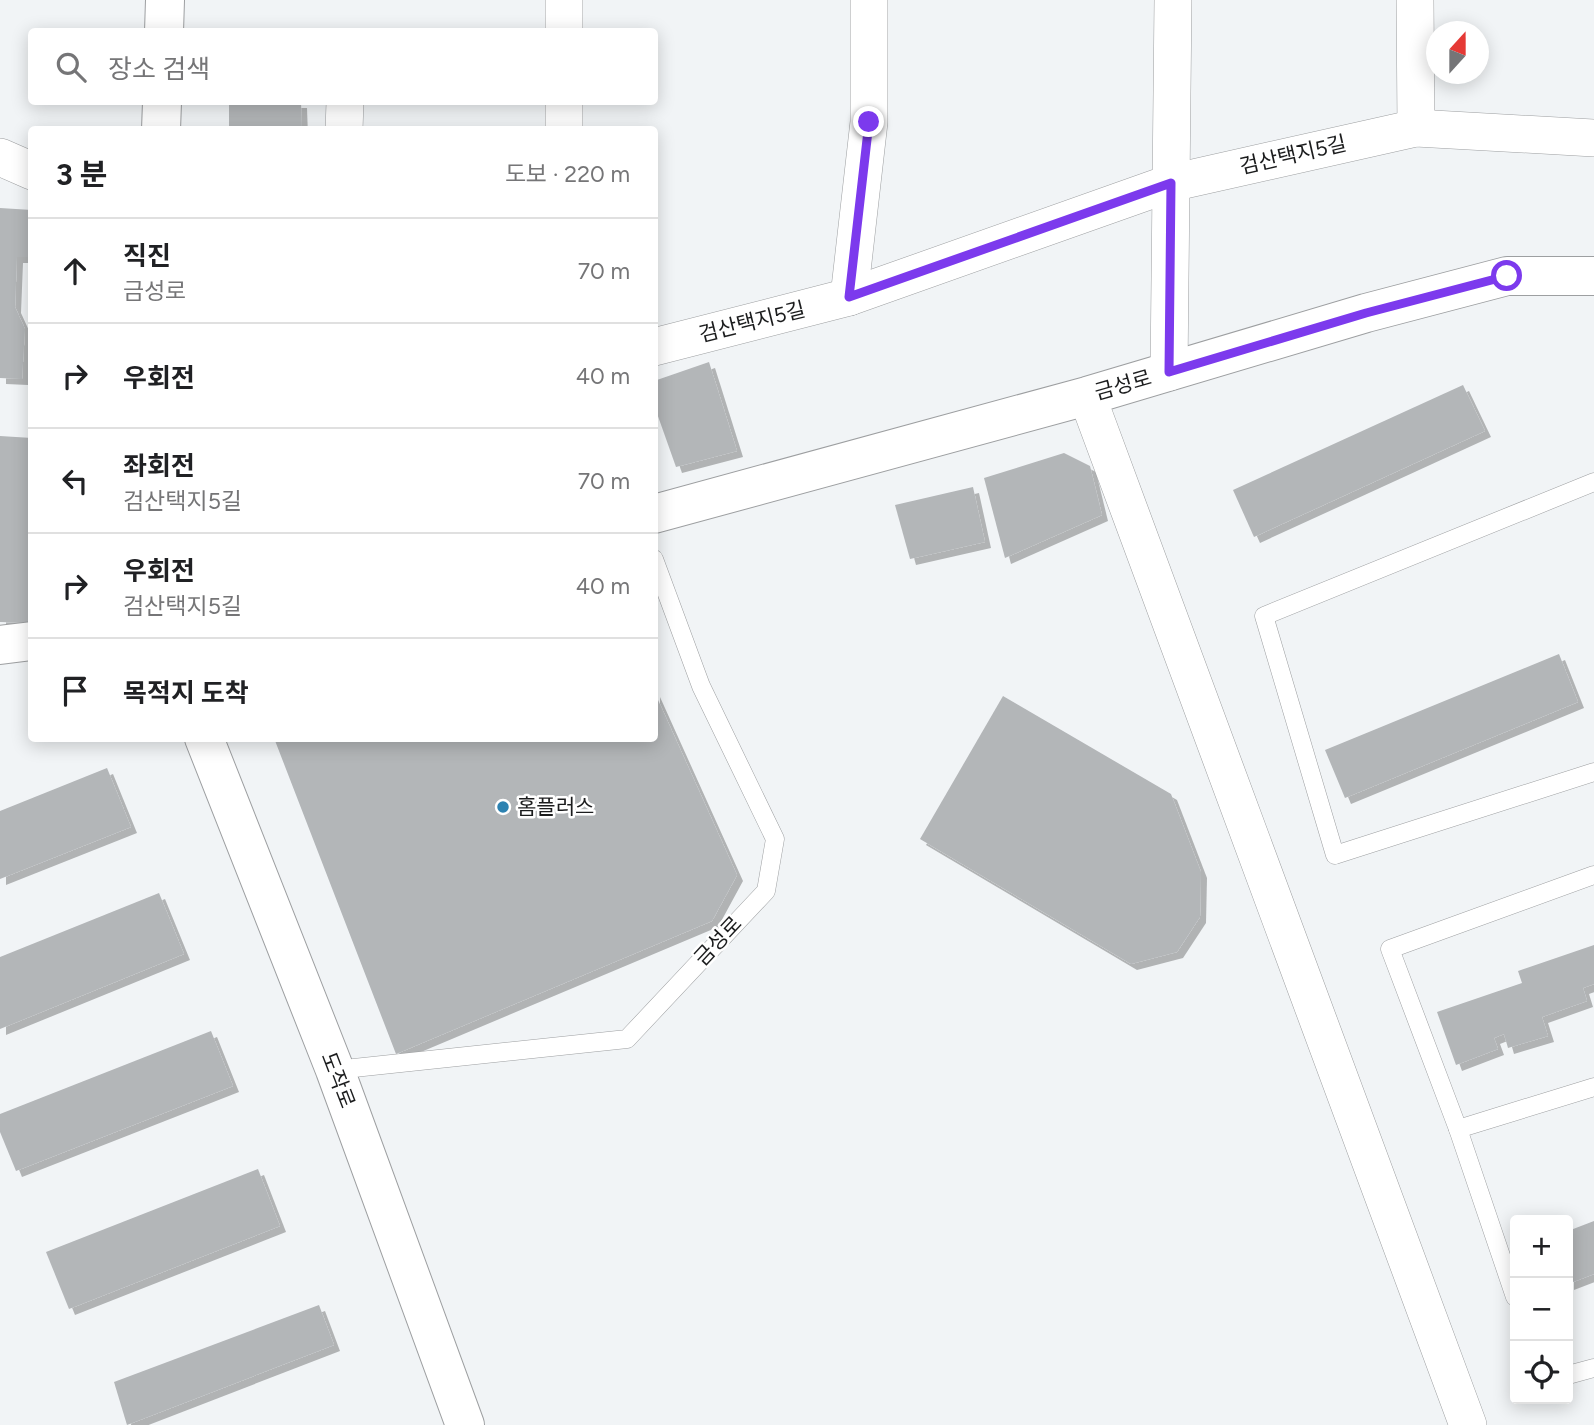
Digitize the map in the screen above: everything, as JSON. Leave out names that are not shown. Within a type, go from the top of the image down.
[{"type":"street","points":[[164,28],[165,0]]},
{"type":"street","points":[[564,0],[564,28]]},
{"type":"street","points":[[849,297],[869,122],[869,0]]},
{"type":"street","points":[[1169,372],[1173,0]]},
{"type":"street","points":[[1415,0],[1416,128]]},
{"type":"street","points":[[161,126],[162,105]]},
{"type":"street","points":[[344,126],[345,105]]},
{"type":"street","points":[[564,105],[564,126]]},
{"type":"street","name":"검산택지5길","points":[[658,346],[849,297],[1171,183],[1416,128],[1594,138]]},
{"type":"street","points":[[0,158],[28,170]]},
{"type":"street","name":"금성로","points":[[658,512],[1087,396],[1366,313],[1507,276],[1594,276]]},
{"type":"street","points":[[1087,396],[1468,1425]]},
{"type":"street","points":[[0,645],[28,642]]},
{"type":"street","name":"도작로","points":[[206,742],[335,1070],[465,1425]]},
{"type":"lane","points":[[1594,482],[1264,616],[1335,855],[1594,772]]},
{"type":"lane","name":"금성로","points":[[335,1070],[627,1039],[766,891],[775,839],[701,686],[658,570]]},
{"type":"lane","points":[[1510,1282],[1458,1129],[1390,949],[1594,875]]},
{"type":"lane","points":[[1458,1129],[1594,1087]]},
{"type":"lane","points":[[1573,1374],[1594,1368]]},
{"type":"building","points":[[229,105],[301,105],[302,126],[229,126]]},
{"type":"building","points":[[0,208],[28,210],[28,257],[17,257],[15,307],[25,329],[22,379],[0,378]]},
{"type":"building","points":[[709,362],[737,451],[676,467],[658,416],[658,380]]},
{"type":"building","points":[[1463,385],[1485,431],[1254,537],[1233,490]]},
{"type":"building","points":[[0,436],[28,438],[28,623],[0,622]]},
{"type":"building","points":[[1064,453],[1090,466],[1102,515],[1005,558],[984,478]]},
{"type":"building","points":[[973,487],[985,542],[910,559],[895,505]]},
{"type":"building","points":[[1559,654],[1578,702],[1345,798],[1325,750]]},
{"type":"building","points":[[1003,696],[1171,794],[1201,872],[1200,917],[1177,952],[1131,964],[920,839]]},
{"type":"building","name":"홈플러스","points":[[658,700],[737,875],[712,921],[396,1054],[276,742],[658,742]]},
{"type":"building","points":[[107,768],[131,827],[0,879],[0,811]]},
{"type":"building","points":[[159,893],[184,954],[0,1029],[0,957]]},
{"type":"building","points":[[1594,945],[1594,984],[1583,988],[1587,1001],[1542,1017],[1548,1036],[1508,1048],[1504,1034],[1494,1038],[1498,1049],[1456,1065],[1437,1012],[1522,983],[1518,971]]},
{"type":"building","points":[[211,1031],[233,1086],[16,1171],[0,1132],[0,1114]]},
{"type":"building","points":[[258,1169],[280,1226],[69,1309],[46,1252]]},
{"type":"building","points":[[1594,1221],[1594,1274],[1573,1282],[1573,1278],[1573,1229]]},
{"type":"building","points":[[319,1305],[334,1345],[127,1425],[114,1382]]},
{"type":"place","name":"홈플러스","points":[[503,807]]},
{"type":"route","points":[[869,122],[849,297],[1171,183],[1169,372],[1366,313],[1507,276]]}]
